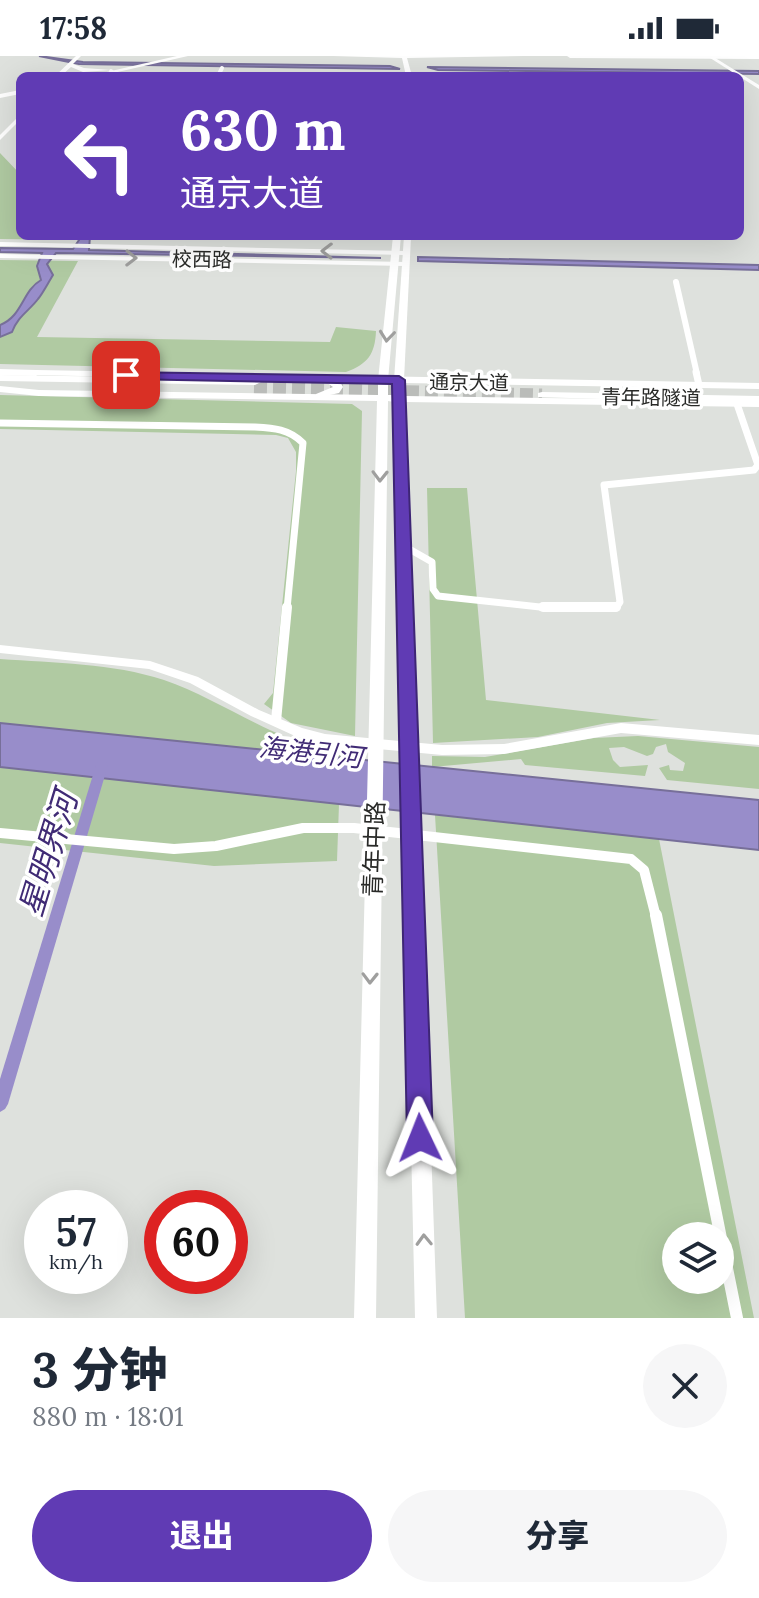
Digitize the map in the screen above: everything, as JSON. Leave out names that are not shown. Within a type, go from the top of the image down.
[{"type":"highway","points":[[0,382],[36,373]]},
{"type":"highway","points":[[0,382],[254,385]]},
{"type":"highway","points":[[0,382],[39,393]]},
{"type":"highway","name":"青年路隧道","points":[[759,393],[543,392],[759,402]]},
{"type":"main road","points":[[116,72],[181,56]]},
{"type":"main road","points":[[336,56],[521,56]]},
{"type":"main road","points":[[479,56],[509,56]]},
{"type":"main road","points":[[570,56],[759,57]]},
{"type":"main road","name":"青年中路","points":[[398,240],[399,398],[426,1318]]},
{"type":"main road","name":"青年中路","points":[[365,1318],[372,900],[379,705],[382,398],[400,258],[406,240]]},
{"type":"main road","name":"通京大道","points":[[36,373],[759,386]]},
{"type":"main road","points":[[320,396],[338,387],[328,380]]},
{"type":"main road","points":[[459,382],[453,384],[452,394],[463,399]]},
{"type":"main road","name":"通京大道","points":[[39,393],[759,402]]},
{"type":"street","points":[[708,57],[731,72]]},
{"type":"street","points":[[75,61],[83,70],[103,72]]},
{"type":"street","points":[[220,72],[222,68]]},
{"type":"street","points":[[1,136],[16,121]]},
{"type":"street","name":"校西路","points":[[0,244],[400,258]]},
{"type":"street","name":"校西路","points":[[0,256],[400,258]]},
{"type":"street","points":[[676,282],[699,385]]},
{"type":"street","points":[[404,546],[432,562],[433,589],[438,596],[549,608],[616,608],[620,602],[604,485],[754,470],[758,465],[757,455],[737,404]]},
{"type":"street","points":[[0,423],[255,427],[288,430],[297,436],[303,443],[276,721]]},
{"type":"street","points":[[0,649],[150,665],[194,680],[276,721],[325,739],[442,750],[504,749],[621,728],[759,740]]},
{"type":"street","points":[[0,833],[174,849],[216,846],[303,828],[354,828],[631,859],[644,870],[650,887],[737,1318]]},
{"type":"green space","points":[[0,153],[16,170],[16,239],[0,239]]},
{"type":"green space","points":[[0,260],[78,261],[37,337],[330,342],[336,327],[376,331],[374,346],[365,362],[346,372],[0,364]]},
{"type":"green space","points":[[0,395],[352,404],[362,411],[355,736],[291,723],[264,704],[273,693],[296,471],[296,452],[288,438],[276,435],[0,429]]},
{"type":"green space","points":[[427,488],[467,488],[486,700],[660,720],[607,723],[538,737],[433,743]]},
{"type":"green space","points":[[0,659],[83,665],[144,674],[184,688],[282,736],[322,749],[359,752],[359,759],[0,723]]},
{"type":"green space","points":[[638,736],[759,747],[759,789],[667,780],[659,768],[669,765],[670,770],[683,771],[685,763],[668,752],[666,744],[656,747],[653,754],[647,756],[624,747],[609,748],[613,760],[620,767],[648,765],[645,776],[525,765],[521,759],[432,767],[432,756],[485,757],[594,738]]},
{"type":"green space","points":[[0,767],[339,804],[337,861],[214,866],[0,843]]},
{"type":"green space","points":[[435,815],[659,839],[754,1318],[465,1318]]},
{"type":"shaded area","points":[[39,56],[83,62],[390,66],[400,69],[79,64]]},
{"type":"shaded area","points":[[427,67],[759,71],[759,74],[744,72],[438,70]]},
{"type":"shaded area","points":[[79,240],[90,240],[89,250],[381,258],[56,253],[47,264],[53,275],[42,294],[12,332],[0,337],[0,325],[13,316],[30,290],[41,280],[37,266],[42,253],[0,252],[0,248],[73,249]]},
{"type":"shaded area","points":[[418,257],[759,265],[759,270],[418,261]]},
{"type":"shaded area","points":[[0,723],[759,800],[759,850],[0,767]]},
{"type":"waterway","name":"星明界河","points":[[0,1104],[102,765]]},
{"type":"tunnel","points":[[254,388],[542,395]]},
{"type":"route","points":[[126,375],[399,380],[420,1138]]},
{"type":"water label","name":"海港引河","points":[[311,752]]}]
